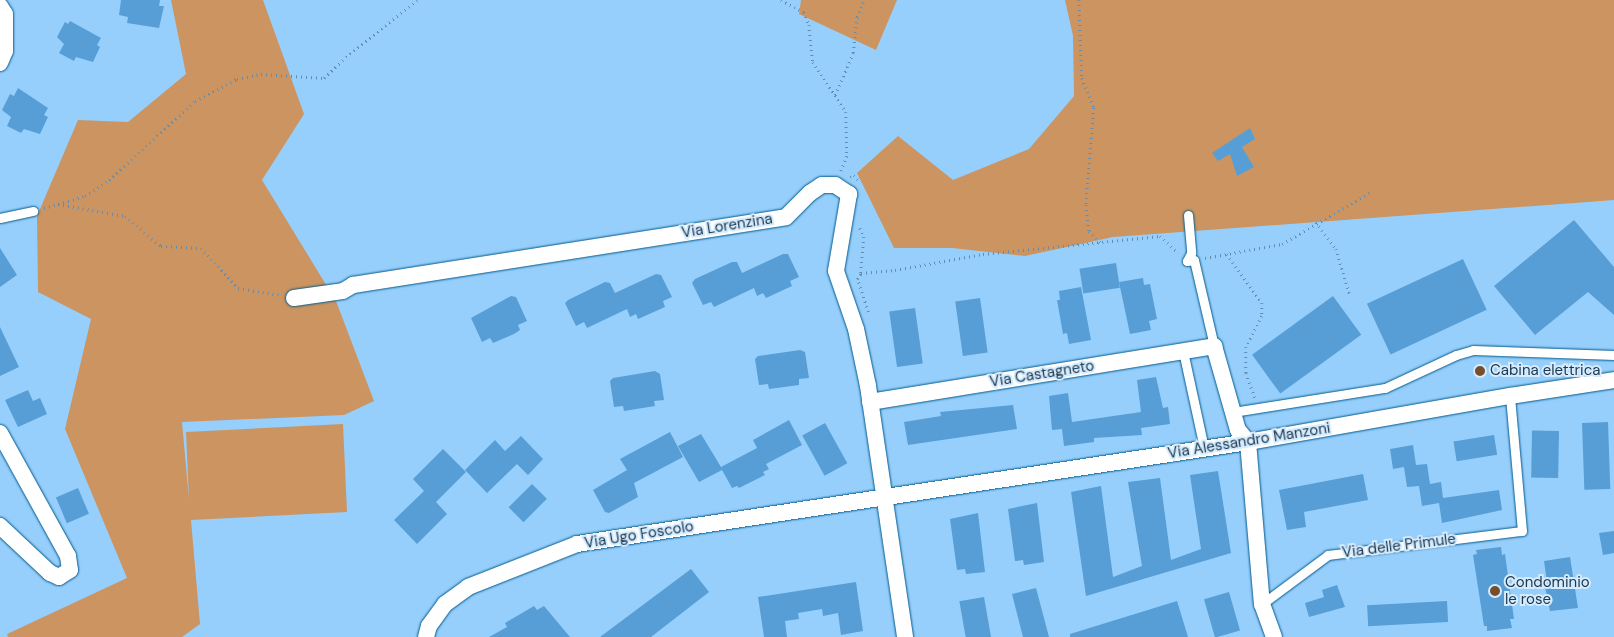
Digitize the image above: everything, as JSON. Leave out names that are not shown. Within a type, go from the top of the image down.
[{"type":"street","points":[[0,6],[5,14],[5,51],[0,63]]},
{"type":"street","points":[[835,185],[849,194],[836,271],[856,329],[870,402],[905,637]]},
{"type":"street","name":"Via Lorenzina","points":[[294,298],[343,291],[363,284],[786,217],[810,193],[822,186],[835,185]]},
{"type":"street","points":[[1214,346],[1238,430],[1248,442],[1262,604],[1274,637]]},
{"type":"street","name":"Via Castagneto","points":[[870,402],[1214,346]]},
{"type":"street","name":"Via Alessandro Manzoni","points":[[883,497],[1248,442],[1510,396],[1614,380]]},
{"type":"street","points":[[0,433],[68,556],[70,570],[59,577],[50,573],[0,526]]},
{"type":"street","name":"Via Ugo Foscolo","points":[[426,637],[429,626],[445,604],[468,587],[577,544],[883,497]]},
{"type":"lane","points":[[0,218],[33,211]]},
{"type":"lane","points":[[1188,215],[1191,260],[1214,346]]},
{"type":"lane","points":[[1233,412],[1385,388],[1456,354],[1474,350],[1614,355]]},
{"type":"lane","points":[[1183,351],[1202,439]]},
{"type":"lane","name":"Via delle Primule","points":[[1262,604],[1328,555],[1522,531],[1510,396]]},
{"type":"path","points":[[33,211],[85,196],[105,183],[143,146],[195,101],[237,79],[261,74],[324,78],[346,56],[418,0]]},
{"type":"path","points":[[782,0],[804,12],[813,62],[821,78],[836,95],[846,112],[847,156],[835,185]]},
{"type":"path","points":[[836,95],[854,53],[857,17],[864,0]]},
{"type":"path","points":[[1079,0],[1082,78],[1094,108],[1092,157],[1086,205],[1089,230],[1100,242]]},
{"type":"path","points":[[869,315],[857,279],[860,273],[895,270],[983,254],[1160,236],[1191,260],[1282,244],[1316,222],[1369,193]]},
{"type":"path","points":[[56,204],[125,216],[161,246],[201,248],[238,288],[294,298]]},
{"type":"path","points":[[1316,222],[1336,249],[1350,295]]},
{"type":"path","points":[[1227,254],[1262,303],[1262,316],[1246,347],[1246,373],[1260,408]]},
{"type":"shaded area","points":[[171,0],[263,0],[304,114],[262,180],[336,301],[374,401],[344,415],[182,422],[189,500],[186,432],[343,424],[347,512],[191,520],[200,624],[182,637],[8,637],[7,634],[127,578],[65,429],[91,319],[38,292],[37,216],[78,120],[128,122],[186,74]]},
{"type":"shaded area","points":[[801,0],[897,0],[876,50],[799,14]]},
{"type":"shaded area","points":[[1065,0],[1614,0],[1614,200],[1113,237],[1025,256],[952,248],[894,248],[857,173],[898,136],[953,180],[1029,149],[1074,96],[1073,36]]},
{"type":"building","points":[[121,0],[160,0],[159,6],[164,6],[159,28],[127,23],[128,17],[119,15]]},
{"type":"building","points":[[70,21],[101,38],[97,45],[100,47],[93,62],[76,57],[74,61],[59,53],[64,44],[57,37],[65,22],[68,24]]},
{"type":"building","points":[[18,88],[48,108],[44,115],[48,117],[40,134],[24,129],[21,133],[7,126],[11,117],[2,110],[10,94],[14,96]]},
{"type":"building","points":[[1250,128],[1255,139],[1242,147],[1254,167],[1237,176],[1230,154],[1218,161],[1212,153]]},
{"type":"building","points":[[1574,220],[1614,267],[1614,315],[1588,292],[1535,335],[1494,286]]},
{"type":"building","points":[[0,248],[17,275],[0,287]]},
{"type":"building","points":[[783,254],[788,254],[799,277],[790,281],[792,286],[766,298],[763,293],[757,296],[754,288],[714,307],[711,302],[703,305],[692,283],[695,279],[732,262],[737,262],[742,273]]},
{"type":"building","points":[[1463,259],[1487,310],[1391,355],[1367,304]]},
{"type":"building","points":[[1116,263],[1120,288],[1083,293],[1079,269]]},
{"type":"building","points":[[656,274],[661,275],[672,297],[663,301],[665,307],[638,319],[636,314],[630,317],[627,309],[587,328],[584,322],[576,326],[565,303],[605,282],[610,283],[615,293]]},
{"type":"building","points":[[1143,278],[1144,285],[1150,284],[1157,319],[1149,321],[1151,330],[1130,334],[1119,282]]},
{"type":"building","points":[[1081,287],[1091,340],[1069,344],[1067,333],[1063,334],[1057,300],[1060,300],[1059,291]]},
{"type":"building","points":[[511,296],[516,297],[527,321],[518,325],[520,330],[514,334],[493,343],[490,338],[482,342],[471,318]]},
{"type":"building","points":[[1333,296],[1361,335],[1280,394],[1252,355]]},
{"type":"building","points":[[980,298],[988,352],[963,356],[955,301]]},
{"type":"building","points":[[915,308],[923,363],[897,367],[889,312]]},
{"type":"building","points":[[0,327],[19,367],[0,376]]},
{"type":"building","points":[[800,350],[805,352],[809,378],[799,379],[799,385],[769,389],[768,384],[759,385],[755,359],[758,356]]},
{"type":"building","points":[[655,371],[660,374],[664,400],[654,401],[655,406],[624,411],[623,406],[614,407],[610,381],[613,378]]},
{"type":"building","points":[[1156,377],[1163,408],[1168,407],[1170,424],[1141,428],[1142,435],[1094,438],[1094,442],[1064,446],[1062,429],[1052,430],[1049,396],[1068,393],[1072,422],[1141,412],[1137,380]]},
{"type":"building","points":[[28,390],[33,401],[40,398],[47,414],[18,427],[5,400]]},
{"type":"building","points":[[1013,405],[1017,429],[908,445],[904,422],[941,416],[940,412]]},
{"type":"building","points":[[789,420],[802,445],[766,464],[769,469],[763,472],[765,475],[739,488],[737,486],[732,488],[722,470],[699,482],[678,446],[701,434],[721,467],[757,448],[753,440]]},
{"type":"building","points":[[1608,422],[1610,489],[1584,490],[1582,423]]},
{"type":"building","points":[[825,423],[847,463],[825,476],[802,436]]},
{"type":"building","points":[[1532,431],[1559,431],[1558,478],[1531,478]]},
{"type":"building","points":[[670,432],[683,457],[634,483],[638,497],[609,513],[605,512],[593,490],[627,470],[620,459]]},
{"type":"building","points":[[1494,435],[1497,455],[1457,461],[1454,441]]},
{"type":"building","points":[[521,436],[543,459],[528,475],[517,464],[487,493],[465,470],[495,440],[505,451]]},
{"type":"building","points":[[1413,445],[1416,465],[1427,464],[1430,484],[1441,482],[1443,498],[1499,490],[1502,510],[1442,523],[1439,503],[1422,506],[1419,486],[1407,487],[1404,467],[1393,469],[1390,449]]},
{"type":"building","points":[[443,449],[466,472],[436,502],[447,514],[417,544],[394,520],[424,491],[413,479]]},
{"type":"building","points":[[1218,471],[1231,553],[1086,596],[1071,492],[1101,486],[1113,577],[1142,566],[1128,482],[1160,478],[1171,560],[1201,549],[1190,475]]},
{"type":"building","points":[[1363,474],[1368,500],[1304,512],[1306,527],[1287,530],[1279,490]]},
{"type":"building","points":[[532,484],[547,499],[524,522],[509,507]]},
{"type":"building","points":[[78,488],[89,514],[67,523],[56,497]]},
{"type":"building","points":[[1037,503],[1044,562],[1024,565],[1023,560],[1015,561],[1008,509]]},
{"type":"building","points":[[978,513],[985,572],[966,574],[965,569],[957,570],[950,519]]},
{"type":"building","points":[[1614,531],[1614,553],[1603,555],[1599,533]]},
{"type":"building","name":"Condominio le rose","points":[[1501,547],[1502,555],[1505,554],[1514,619],[1510,619],[1512,628],[1487,631],[1487,626],[1484,626],[1473,555],[1477,554],[1476,550]]},
{"type":"building","points":[[1570,557],[1578,608],[1550,611],[1544,582],[1547,582],[1544,561]]},
{"type":"building","points":[[691,569],[709,592],[651,637],[600,637]]},
{"type":"building","points":[[856,582],[863,631],[841,635],[838,613],[823,616],[822,609],[798,613],[799,619],[785,621],[787,637],[764,637],[758,597]]},
{"type":"building","points":[[1337,585],[1345,607],[1309,617],[1305,603],[1324,597],[1322,590]]},
{"type":"building","points":[[1036,588],[1049,637],[1023,637],[1012,594]]},
{"type":"building","points":[[1229,592],[1240,630],[1215,637],[1204,599]]},
{"type":"building","points":[[984,597],[991,637],[966,637],[959,601]]},
{"type":"building","points":[[1177,601],[1188,637],[1070,637],[1070,634]]},
{"type":"building","points":[[1447,601],[1448,622],[1368,626],[1367,605]]},
{"type":"building","points":[[534,606],[537,610],[544,606],[570,637],[489,637],[507,627],[505,623]]},
{"type":"place","name":"Cabina elettrica","points":[[1480,371]]},
{"type":"place","name":"Condominio le rose","points":[[1495,591]]}]
